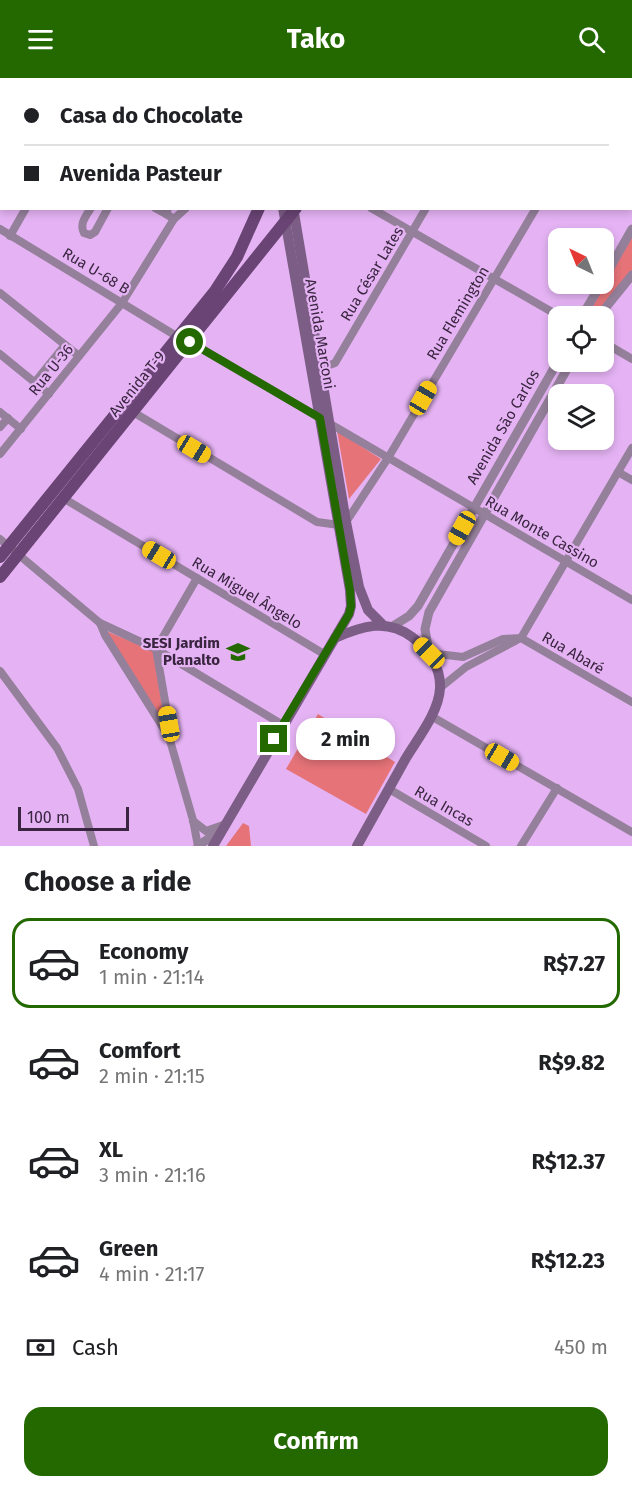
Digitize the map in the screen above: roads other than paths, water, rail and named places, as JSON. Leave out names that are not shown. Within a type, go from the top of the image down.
[{"type":"main road","name":"Avenida T-9","points":[[0,577],[9,547],[63,498],[133,412],[184,340],[226,276],[248,235],[258,210]]},
{"type":"main road","name":"Avenida T-9","points":[[0,557],[290,213]]},
{"type":"main road","name":"Avenida Marconi","points":[[290,213],[316,370],[320,418],[355,588],[368,610],[388,625],[413,638],[429,653]]},
{"type":"main road","name":"Avenida Marconi","points":[[316,370],[330,424],[343,524]]},
{"type":"main road","name":"Avenida Marconi","points":[[213,846],[349,614],[355,588]]},
{"type":"main road","points":[[335,638],[364,627],[388,625]]},
{"type":"main road","points":[[357,846],[430,716],[440,688],[436,669],[429,653]]},
{"type":"street","points":[[10,236],[25,210]]},
{"type":"street","points":[[90,210],[82,223],[82,228],[84,233],[90,235],[95,232],[107,210]]},
{"type":"street","name":"Rua U-36","points":[[0,454],[122,303],[174,219],[184,210]]},
{"type":"street","points":[[374,210],[548,310]]},
{"type":"street","name":"Rua César Lates","points":[[316,370],[335,363],[425,210]]},
{"type":"street","name":"Rua Flemington","points":[[343,524],[388,458],[535,210]]},
{"type":"street","points":[[167,211],[174,219]]},
{"type":"street","points":[[614,261],[632,229]]},
{"type":"street","name":"Rua U-68 B","points":[[1,230],[184,340]]},
{"type":"street","points":[[607,306],[632,275]]},
{"type":"street","points":[[0,293],[79,356]]},
{"type":"street","name":"Rua Monte Cassino","points":[[184,340],[632,600]]},
{"type":"street","name":"Rua U-36","points":[[35,382],[65,345]]},
{"type":"street","points":[[614,348],[632,359]]},
{"type":"street","points":[[0,354],[49,394]]},
{"type":"street","name":"Avenida São Carlos","points":[[388,625],[409,616],[417,606],[552,372]]},
{"type":"street","name":"Avenida São Carlos","points":[[429,653],[425,629],[429,612],[565,372]]},
{"type":"street","points":[[0,412],[21,429]]},
{"type":"street","points":[[133,412],[317,522],[343,524]]},
{"type":"street","points":[[0,427],[8,418]]},
{"type":"street","points":[[429,653],[463,657],[503,639],[521,638],[632,448]]},
{"type":"street","points":[[618,472],[632,480]]},
{"type":"street","name":"Rua Miguel Ângelo","points":[[63,498],[324,654]]},
{"type":"street","points":[[9,547],[100,623],[156,649],[283,724]]},
{"type":"street","points":[[197,578],[156,649],[169,724],[169,737],[198,846],[222,828]]},
{"type":"street","points":[[417,606],[429,612]]},
{"type":"street","points":[[100,623],[105,635],[169,737]]},
{"type":"street","name":"Rua Abaré","points":[[440,688],[466,667],[521,638],[632,702]]},
{"type":"street","points":[[463,657],[466,667]]},
{"type":"street","points":[[0,671],[57,748],[78,789],[94,846]]},
{"type":"street","points":[[430,716],[632,832]]},
{"type":"street","points":[[521,846],[556,788]]},
{"type":"street","name":"Rua Incas","points":[[389,789],[486,846]]},
{"type":"street","points":[[192,820],[206,831],[222,828]]},
{"type":"place","name":"SESI Jardim Planalto","points":[[238,652]]}]
